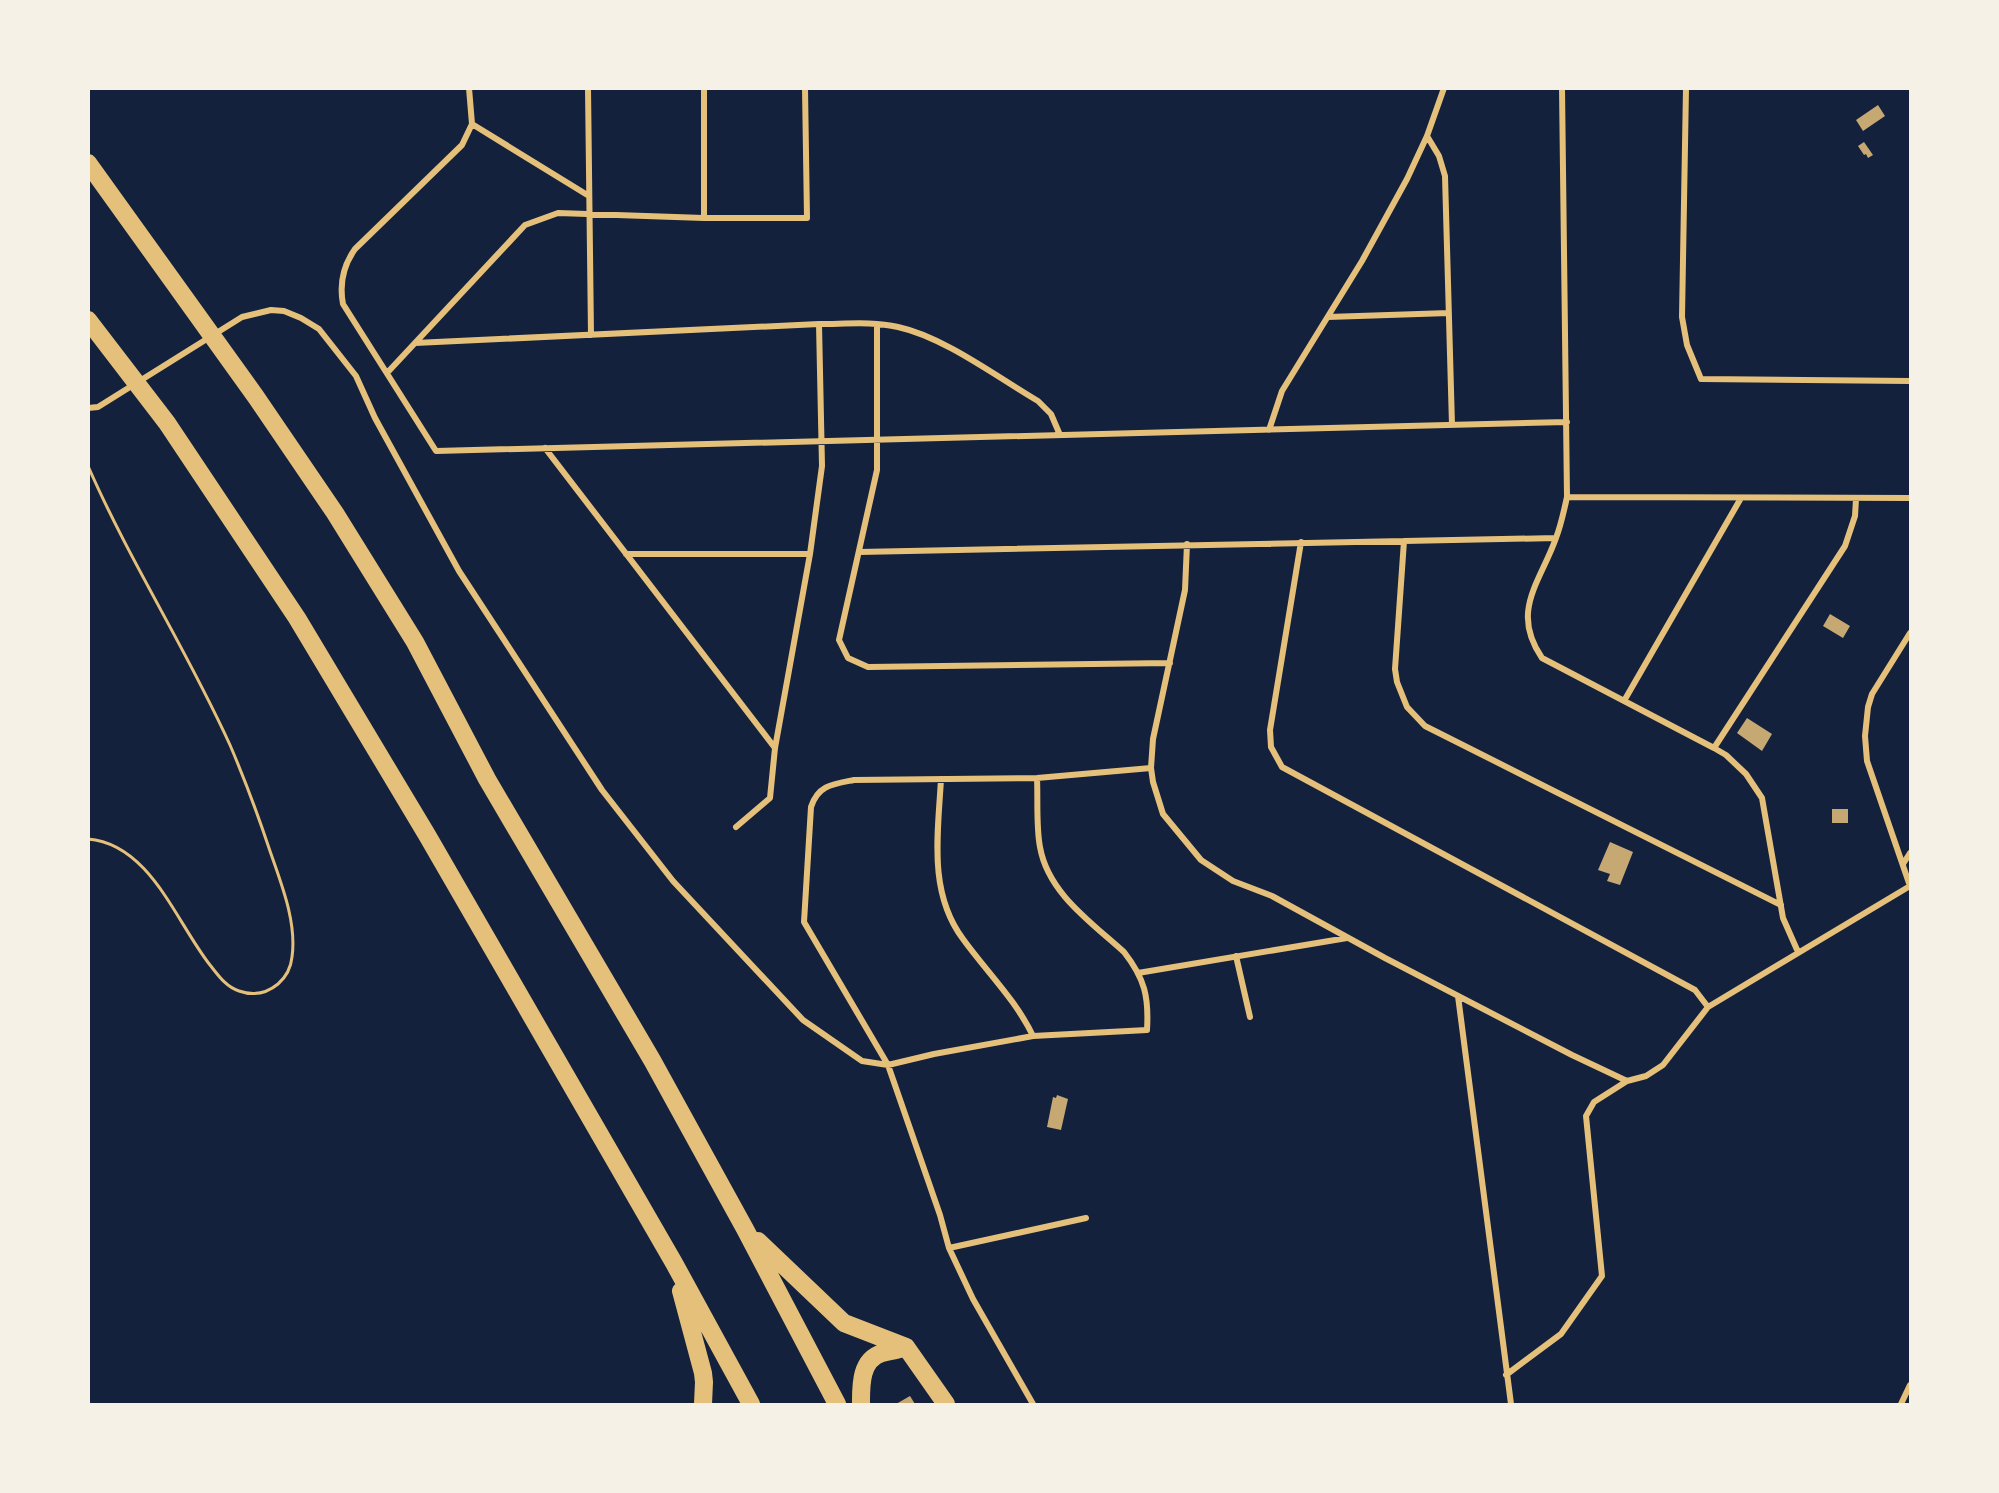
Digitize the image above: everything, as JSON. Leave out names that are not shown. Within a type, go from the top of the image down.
[{"type":"highway","points":[[88,163],[256,397],[335,513],[415,642],[487,779],[652,1060],[745,1229],[837,1404]]},
{"type":"highway","points":[[88,320],[167,423],[297,618],[433,845],[674,1263],[751,1404]]},
{"type":"highway","points":[[745,1229],[844,1323],[906,1347],[946,1404]]},
{"type":"highway","points":[[674,1263],[705,1382],[703,1404]]},
{"type":"highway","points":[[861,1404],[861,1384],[869,1361],[881,1353],[906,1347]]},
{"type":"street","points":[[469,88],[472,124],[462,145],[355,249],[344,268],[341,287],[343,304],[436,451],[1567,422]]},
{"type":"street","points":[[588,88],[591,335]]},
{"type":"street","points":[[704,218],[705,88]]},
{"type":"street","points":[[387,373],[525,225],[558,213],[704,218],[807,218],[805,88]]},
{"type":"street","points":[[1269,430],[1282,391],[1385,220],[1427,136],[1444,88]]},
{"type":"street","points":[[1562,88],[1567,497],[1556,538],[1530,594],[1527,618],[1532,640],[1542,658],[1714,748],[1746,774],[1762,798],[1783,918],[1798,952]]},
{"type":"street","points":[[1686,88],[1682,317],[1687,345],[1701,379],[1911,381]]},
{"type":"street","points":[[472,124],[589,196]]},
{"type":"street","points":[[1427,136],[1439,156],[1444,176],[1452,425]]},
{"type":"street","points":[[88,408],[98,407],[242,317],[271,310],[284,311],[319,328],[356,376],[375,418],[459,572],[602,790],[673,881],[803,1020],[862,1061],[888,1065],[1033,1036],[1147,1030],[1148,1005],[1138,973],[1124,952],[1058,892],[1050,878],[1040,847],[1037,778]]},
{"type":"street","points":[[1328,317],[1449,313]]},
{"type":"street","points":[[415,343],[819,324],[897,326],[927,336],[1038,401],[1051,414],[1060,435]]},
{"type":"street","points":[[736,827],[770,798],[775,748],[810,554],[822,466],[819,324]]},
{"type":"street","points":[[877,324],[877,470],[839,640],[849,658],[868,667],[1170,663]]},
{"type":"street","points":[[545,448],[775,748]]},
{"type":"street","points":[[1567,497],[1911,498]]},
{"type":"street","points":[[1624,701],[1741,498]]},
{"type":"street","points":[[1714,748],[1845,546],[1855,516],[1856,499]]},
{"type":"street","points":[[859,552],[1556,538]]},
{"type":"street","points":[[1404,541],[1395,669],[1401,696],[1415,718],[1425,726],[1781,905]]},
{"type":"street","points":[[1301,543],[1270,730],[1271,747],[1282,767],[1695,990],[1708,1007]]},
{"type":"street","points":[[1186,544],[1185,590],[1154,740],[1151,768],[1163,814],[1201,860],[1233,880],[1272,896],[1458,996],[1627,1081]]},
{"type":"street","points":[[626,554],[810,554]]},
{"type":"street","points":[[1506,1375],[1561,1334],[1602,1276],[1586,1116],[1594,1101],[1627,1081],[1646,1076],[1663,1065],[1708,1007],[1910,886],[1867,761],[1865,736],[1872,693],[1911,633]]},
{"type":"street","points":[[1033,1404],[973,1299],[949,1248],[940,1215],[888,1065],[804,922],[811,807],[817,794],[826,785],[854,780],[1037,778],[1151,768]]},
{"type":"street","points":[[941,779],[937,865],[946,910],[962,939],[1026,1020],[1033,1036]]},
{"type":"street","points":[[1903,864],[1911,853]]},
{"type":"street","points":[[1138,973],[1347,938]]},
{"type":"street","points":[[1236,956],[1250,1017]]},
{"type":"street","points":[[1458,996],[1511,1404]]},
{"type":"street","points":[[949,1248],[1086,1218]]},
{"type":"street","points":[[1901,1404],[1911,1385]]},
{"type":"path","points":[[88,466],[229,744],[252,800],[280,880],[290,918],[292,956],[289,969],[282,980],[276,986],[252,994],[228,986],[205,958],[157,886],[130,854],[108,843],[88,839]]},
{"type":"building","points":[[1878,105],[1885,116],[1863,131],[1856,120]]},
{"type":"building","points":[[1864,142],[1873,155],[1868,158],[1858,146]]},
{"type":"building","points":[[1830,614],[1850,626],[1843,638],[1823,626]]},
{"type":"building","points":[[1747,718],[1772,734],[1762,751],[1737,733]]},
{"type":"building","points":[[1832,809],[1848,809],[1848,823],[1832,823]]},
{"type":"building","points":[[1610,842],[1633,852],[1620,885],[1607,881],[1610,874],[1598,870]]},
{"type":"building","points":[[1057,1095],[1068,1099],[1061,1130],[1047,1127],[1053,1097],[1056,1098]]},
{"type":"building","points":[[910,1396],[915,1404],[896,1404]]}]
